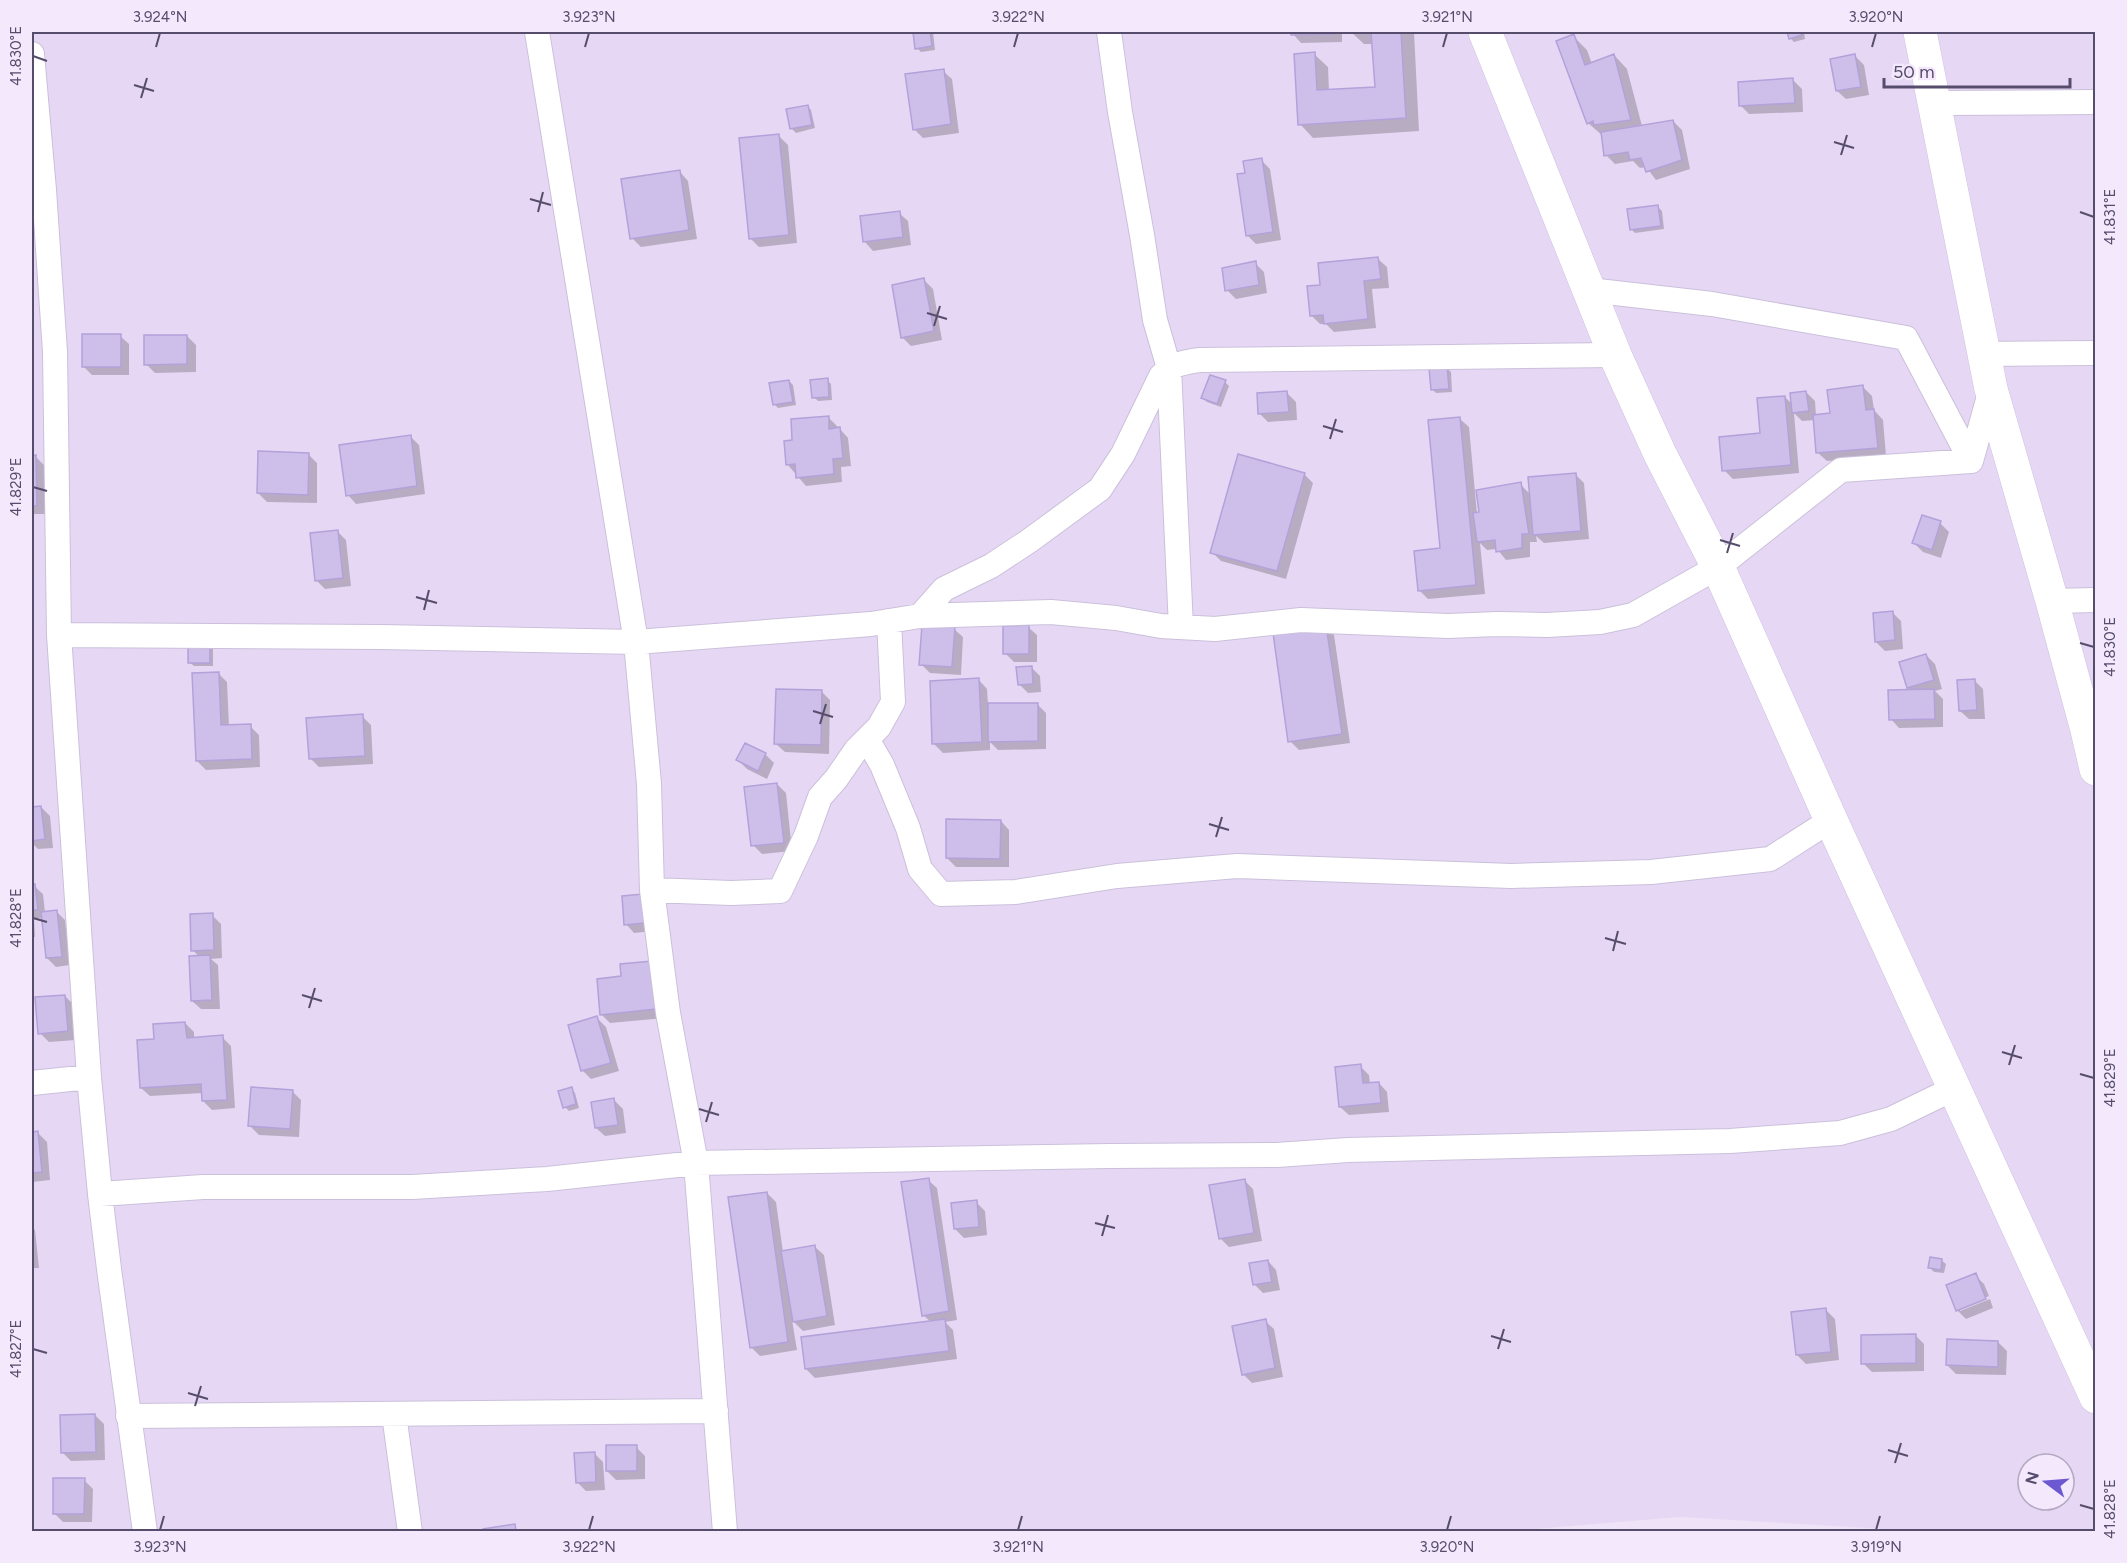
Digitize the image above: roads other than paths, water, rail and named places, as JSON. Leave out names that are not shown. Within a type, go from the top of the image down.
[{"type":"main road","points":[[1485,32],[1615,355],[1660,454],[1718,567],[1831,820],[2096,1397]]},
{"type":"main road","points":[[1920,32],[1936,103],[1991,389],[2052,601],[2096,769]]},
{"type":"street","points":[[537,32],[636,642],[649,784],[652,890],[668,1013],[696,1163],[725,1532]]},
{"type":"street","points":[[1109,32],[1155,320],[1169,368],[1181,627]]},
{"type":"street","points":[[32,54],[55,352],[59,635],[89,1077],[100,1194],[145,1532]]},
{"type":"street","points":[[1936,103],[2096,102]]},
{"type":"street","points":[[1589,290],[1712,304],[1906,338],[1971,460]]},
{"type":"street","points":[[1984,354],[2096,353]]},
{"type":"street","points":[[920,616],[944,590],[991,566],[1100,489],[1124,454],[1161,376],[1169,368],[1180,363],[1200,360],[1615,355]]},
{"type":"street","points":[[1971,460],[1991,389]]},
{"type":"street","points":[[59,635],[381,637],[636,642],[871,624],[920,616],[1051,612],[1215,629],[1301,620],[1448,626],[1600,622],[1633,615],[1718,567],[1841,470],[1971,460]]},
{"type":"street","points":[[2052,601],[2096,600]]},
{"type":"street","points":[[652,890],[780,891],[806,836],[820,797],[856,750],[879,727],[893,702],[889,621]]},
{"type":"street","points":[[867,739],[882,765],[908,828],[920,869],[941,894],[1016,892],[1117,876],[1237,866],[1511,876],[1651,872],[1770,859],[1831,820]]},
{"type":"street","points":[[32,1083],[89,1077]]},
{"type":"street","points":[[100,1194],[203,1187],[412,1186],[547,1179],[696,1163],[1110,1155],[1277,1155],[1348,1150],[1730,1141],[1840,1133],[1891,1119],[1955,1088]]},
{"type":"street","points":[[128,1416],[716,1411]]},
{"type":"street","points":[[394,1414],[410,1532]]}]
